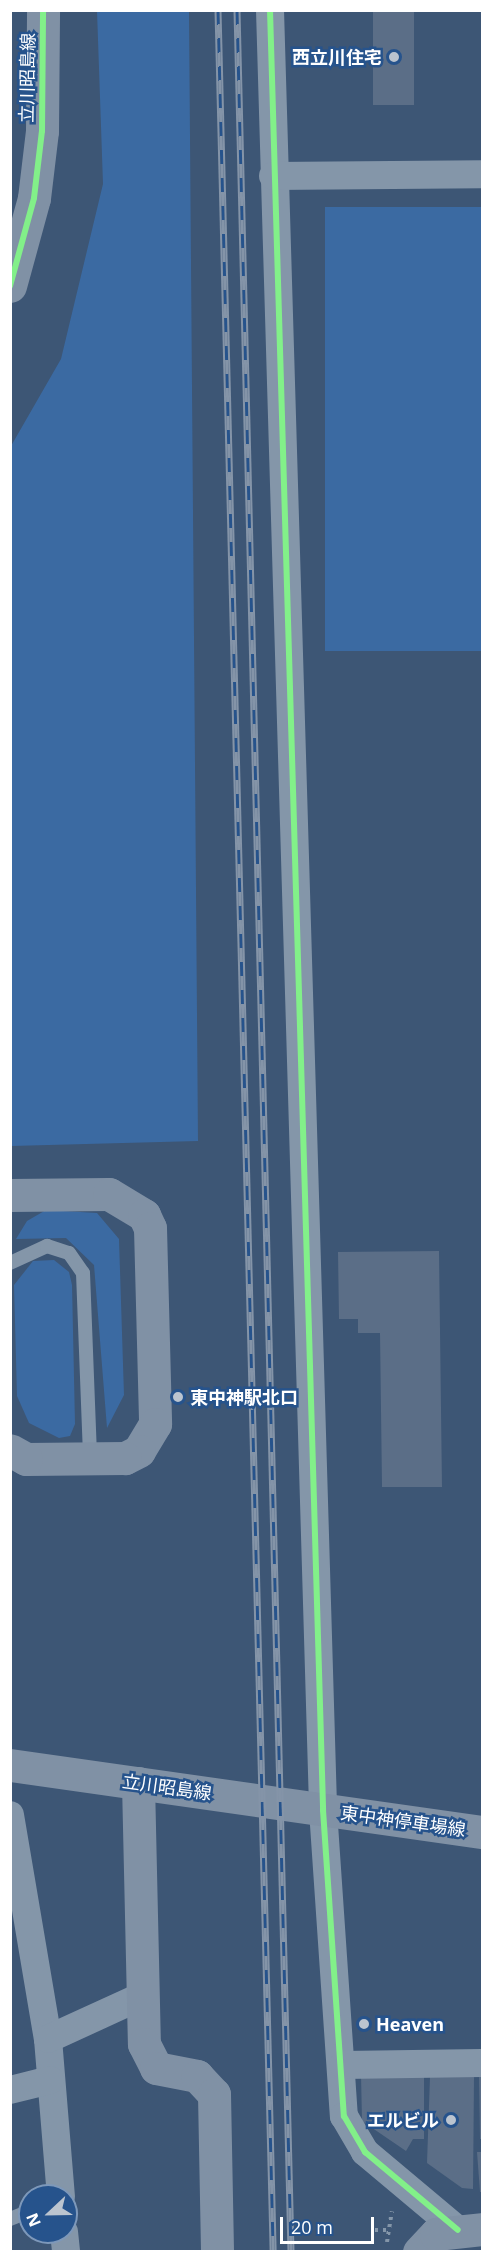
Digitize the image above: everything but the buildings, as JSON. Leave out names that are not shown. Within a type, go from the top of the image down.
[{"type":"street","name":"立川昭島線","points":[[10,286],[39,153],[43,10]]},
{"type":"street","points":[[270,10],[273,176],[323,1810],[343,2065],[344,2116],[351,2135],[470,2229]]},
{"type":"street","points":[[273,176],[483,174]]},
{"type":"street","points":[[10,1222],[44,1194]]},
{"type":"street","points":[[10,1195],[121,1197],[144,1215],[150,1228],[155,1424],[139,1451],[125,1458],[26,1459],[10,1450]]},
{"type":"street","name":"立川昭島線","points":[[10,1766],[323,1810]]},
{"type":"street","points":[[138,1783],[147,2059],[156,2068],[197,2076],[214,2094],[217,2252]]},
{"type":"street","name":"東中神停車場線","points":[[323,1810],[483,1832]]},
{"type":"street","points":[[10,1815],[48,2039],[60,2184]]},
{"type":"street","points":[[48,2039],[144,1995]]},
{"type":"street","points":[[343,2065],[483,2062]]},
{"type":"street","points":[[10,2090],[51,2080]]},
{"type":"street","points":[[419,2252],[436,2235],[470,2229]]},
{"type":"lane","points":[[10,1263],[46,1246],[69,1253],[83,1273],[90,1458]]},
{"type":"path","points":[[388,2252],[387,2230],[394,2206]]},
{"type":"path","points":[[375,2230],[387,2230]]},
{"type":"shaded area","points":[[97,11],[189,11],[198,1141],[11,1146],[11,446],[61,359],[103,184]]},
{"type":"shaded area","points":[[325,207],[482,207],[482,651],[325,651]]},
{"type":"shaded area","points":[[46,1210],[97,1213],[119,1239],[124,1395],[107,1428],[94,1265],[66,1238],[16,1239],[27,1221]]},
{"type":"shaded area","points":[[54,1260],[69,1272],[72,1285],[75,1424],[70,1436],[59,1438],[29,1423],[17,1396],[14,1285],[33,1261]]},
{"type":"railway","points":[[218,10],[273,2252]]},
{"type":"railway","points":[[237,10],[291,2252]]},
{"type":"cycle path","points":[[10,286],[34,198],[42,131],[43,10]]},
{"type":"cycle path","points":[[270,10],[323,1810],[344,2116],[365,2152],[458,2230]]},
{"type":"place","name":"西立川住宅","points":[[394,57]]},
{"type":"place","name":"東中神駅北口","points":[[178,1397]]},
{"type":"place","name":"Heaven","points":[[364,2024]]},
{"type":"place","name":"エルビル","points":[[451,2120]]}]
